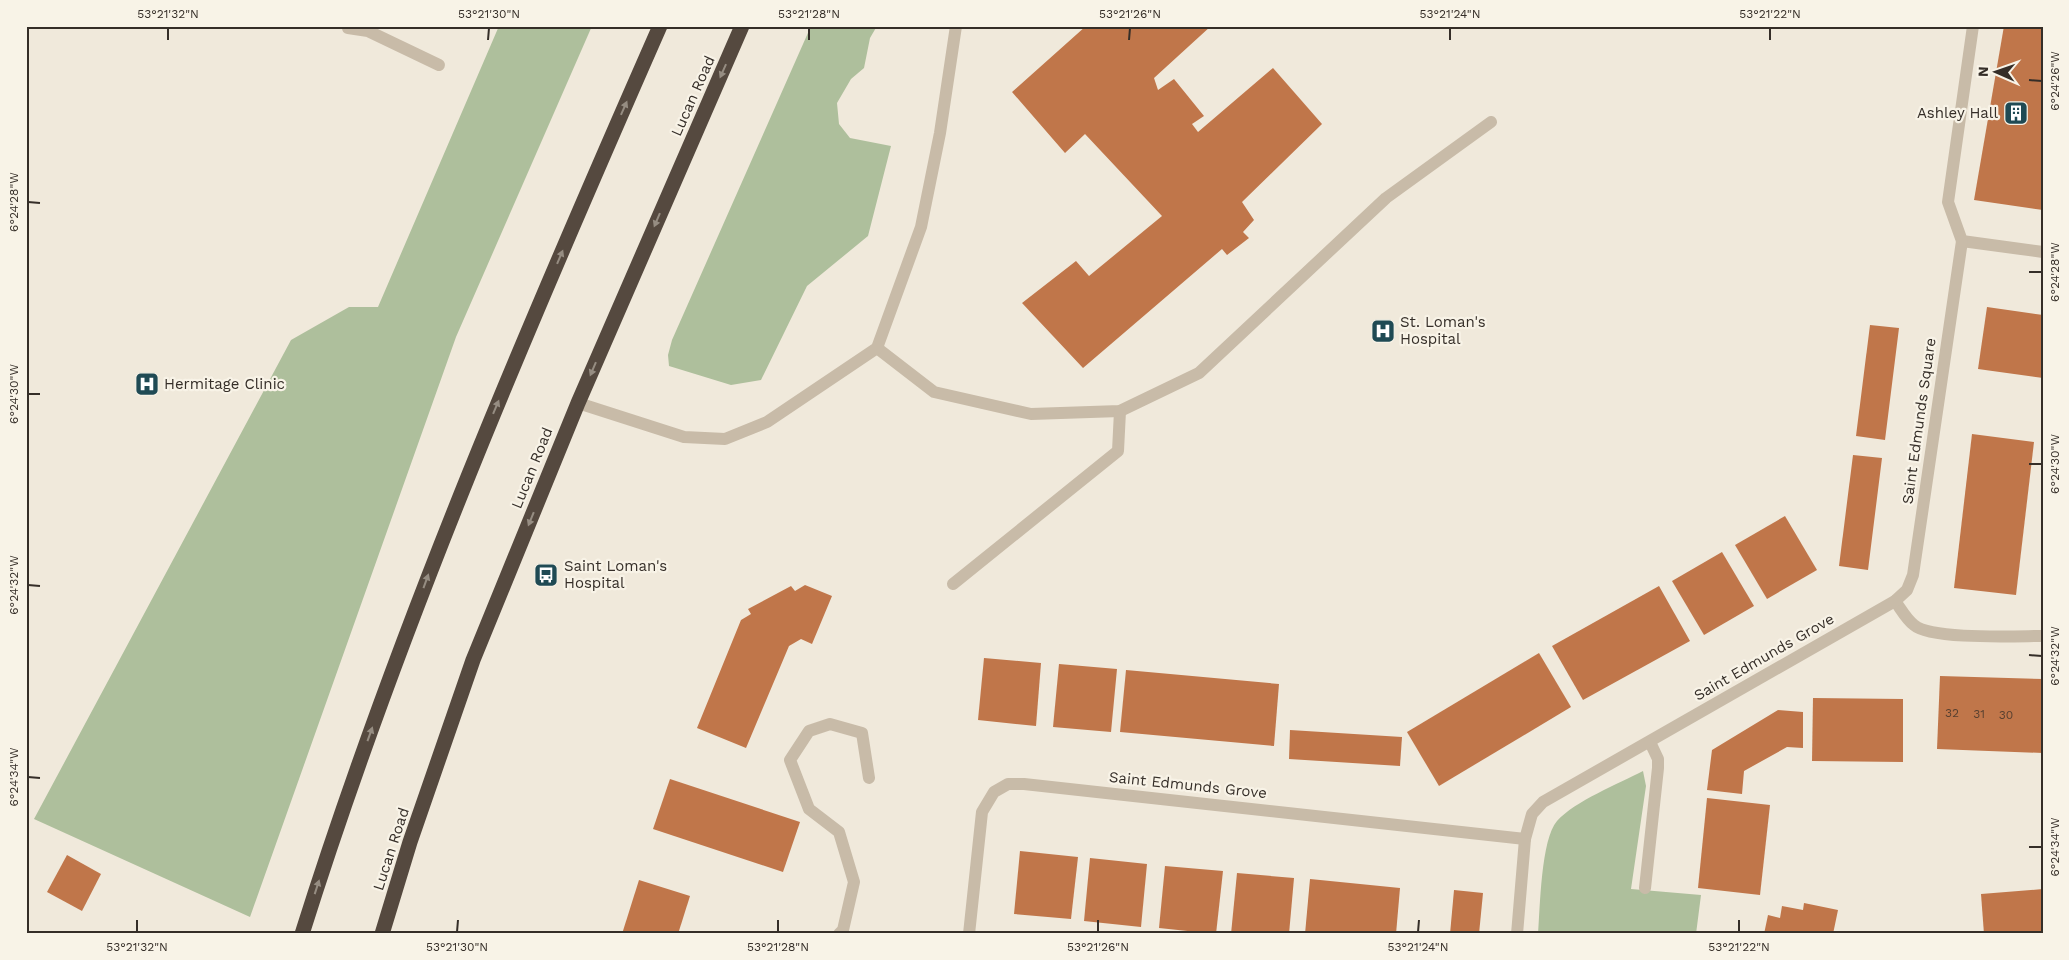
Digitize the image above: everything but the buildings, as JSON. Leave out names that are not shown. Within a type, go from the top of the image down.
[{"type":"highway","points":[[302,934],[351,785],[432,565],[541,299],[660,26]]},
{"type":"highway","name":"Lucan Road","points":[[382,934],[410,842],[473,660],[578,403],[742,26]]},
{"type":"street","points":[[348,26],[348,28],[368,31],[439,65]]},
{"type":"street","points":[[578,403],[684,437],[725,439],[767,422],[878,348],[921,227],[940,133],[956,26]]},
{"type":"street","points":[[1973,26],[1948,202],[1962,241],[2043,252]]},
{"type":"street","points":[[878,348],[934,392],[1032,414],[1120,411],[1199,373],[1386,198],[1491,122]]},
{"type":"street","name":"Saint Edmunds Square","points":[[1895,601],[1907,590],[1913,575],[1962,241]]},
{"type":"street","points":[[954,584],[1118,451],[1120,411]]},
{"type":"street","points":[[1895,601],[1914,626],[1928,632],[2043,636]]},
{"type":"street","name":"Saint Edmunds Grove","points":[[1517,934],[1525,839],[1532,814],[1543,802],[1895,601]]},
{"type":"street","points":[[839,934],[843,930],[854,882],[839,832],[810,809],[790,760],[809,731],[830,724],[862,733],[869,778]]},
{"type":"street","points":[[1645,888],[1658,768],[1658,759],[1650,742]]},
{"type":"street","name":"Saint Edmunds Grove","points":[[969,934],[982,812],[994,792],[1008,784],[1034,785],[1525,839]]},
{"type":"green space","points":[[499,26],[592,26],[456,337],[250,917],[34,819],[291,340],[349,307],[378,307]]},
{"type":"green space","points":[[811,26],[877,26],[870,38],[864,68],[851,79],[837,103],[839,124],[850,138],[891,146],[868,236],[807,286],[761,380],[731,385],[669,366],[668,355],[672,340]]},
{"type":"green space","points":[[1643,771],[1646,786],[1631,889],[1701,895],[1696,934],[1538,934],[1544,858],[1552,830],[1557,821],[1586,800]]},
{"type":"place","name":"Ashley Hall","points":[[2016,113]]},
{"type":"place","name":"St. Loman's Hospital","points":[[1383,331]]},
{"type":"place","name":"Hermitage Clinic","points":[[147,384]]},
{"type":"place","name":"Saint Loman's Hospital","points":[[546,575]]}]
